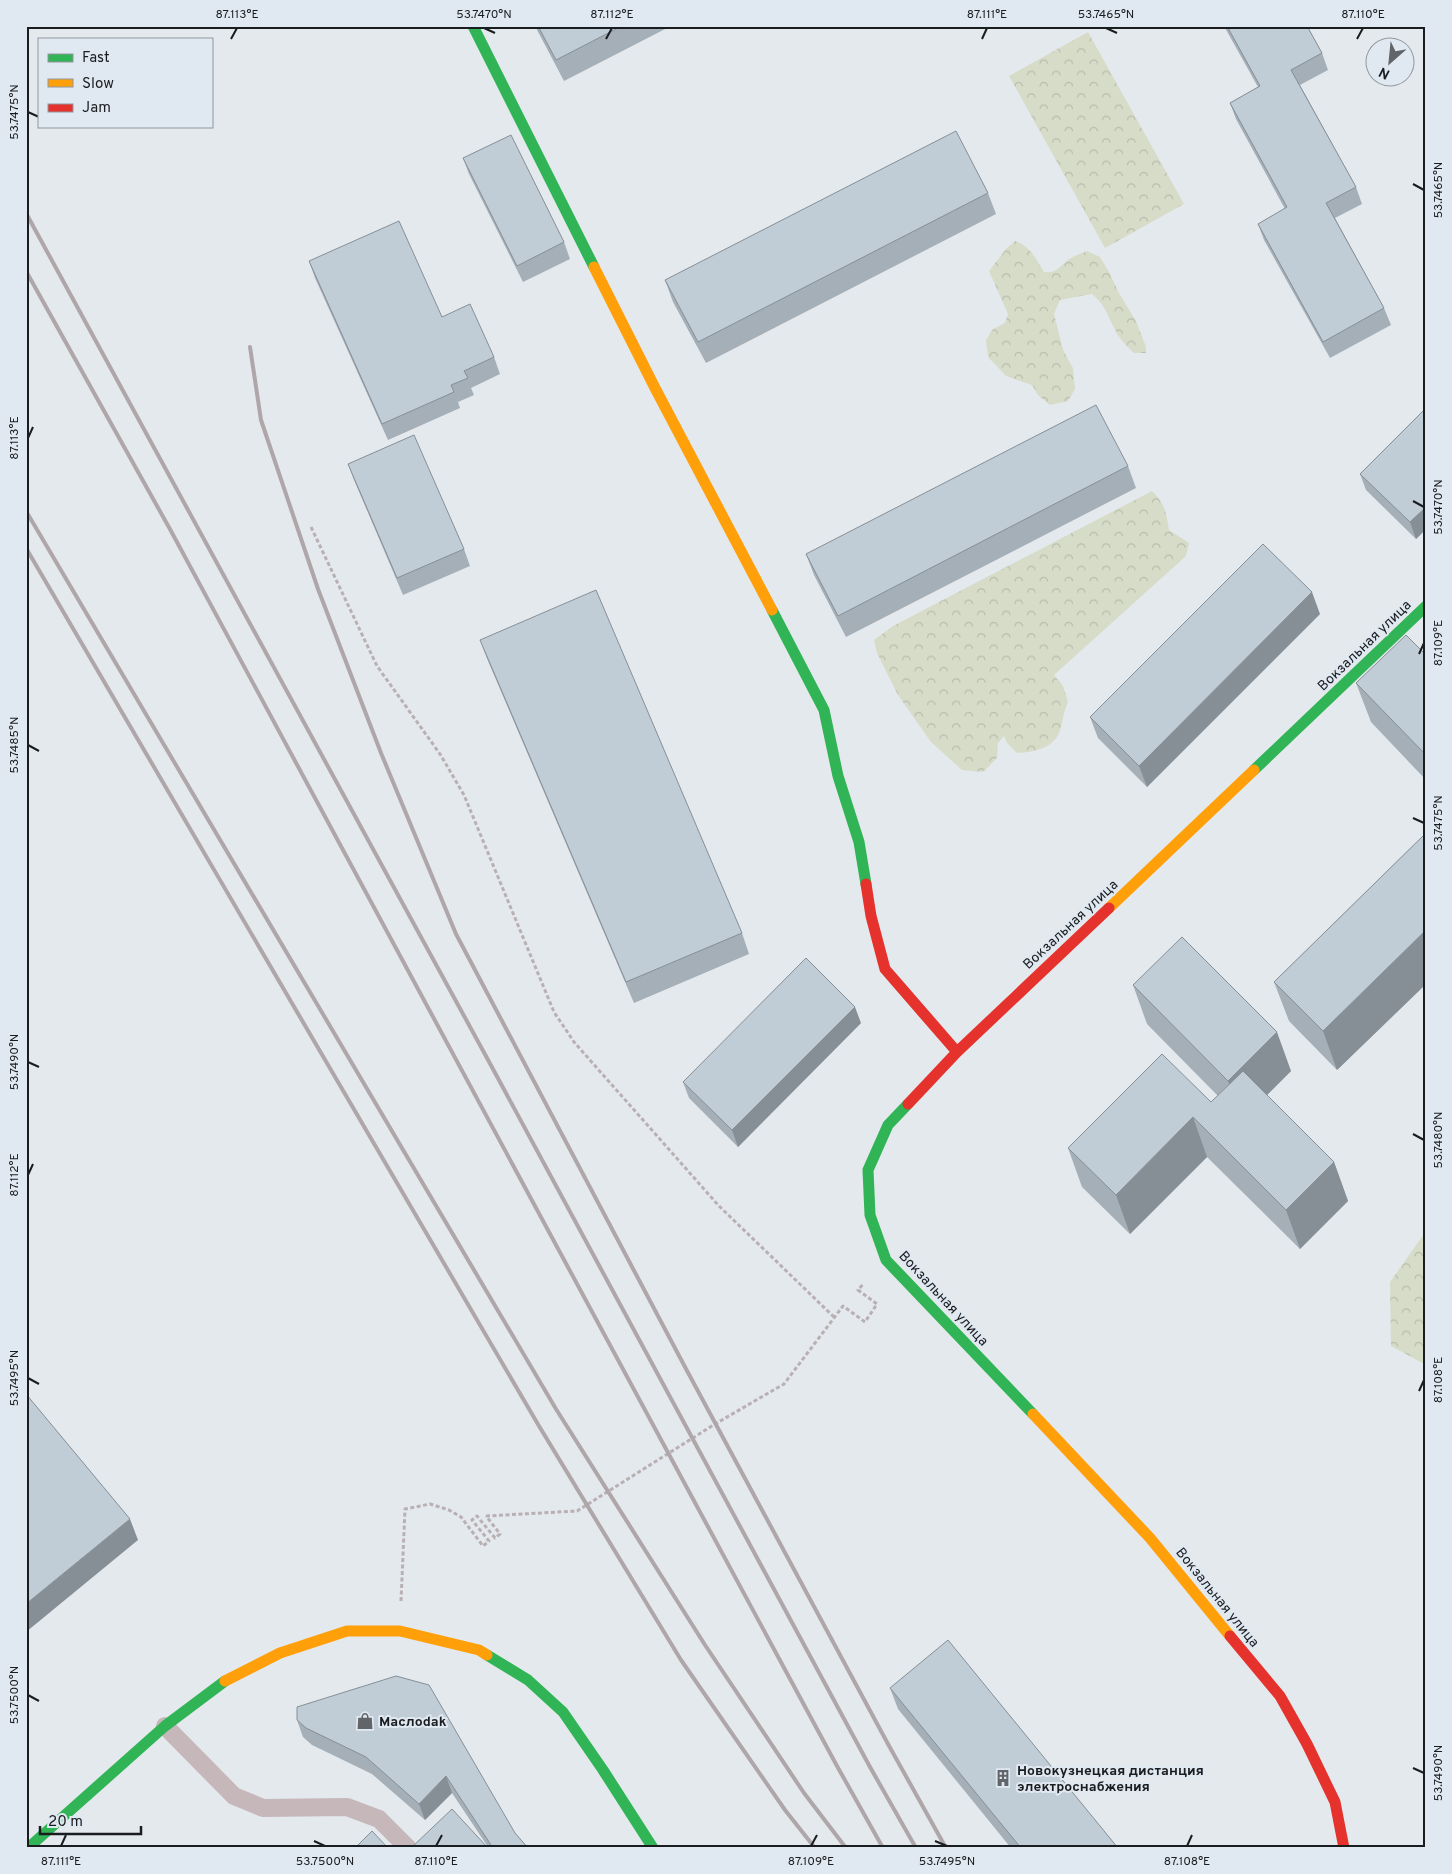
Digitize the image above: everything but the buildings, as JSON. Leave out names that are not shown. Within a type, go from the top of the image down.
[{"type":"main road","points":[[473,26],[655,388],[716,500],[824,710],[838,776],[859,842],[871,916],[885,969],[957,1052]]},
{"type":"main road","name":"Вокзальная улица","points":[[1344,1848],[1335,1802],[1307,1744],[1280,1696],[1150,1538],[886,1260],[870,1215],[868,1170],[888,1125],[957,1052],[1426,606]]},
{"type":"main road","points":[[28,1848],[165,1726],[222,1682],[280,1653],[348,1630],[400,1631],[479,1650],[528,1680],[564,1712],[653,1848]]},
{"type":"lane","points":[[165,1726],[234,1796],[263,1808],[347,1807],[379,1819],[408,1848]]},
{"type":"path","points":[[311,526],[377,666],[440,754],[464,796],[554,1012],[574,1042],[718,1206],[834,1318]]},
{"type":"path","points":[[400,1631],[405,1508],[430,1504],[449,1510],[461,1517],[483,1546],[489,1541],[472,1520],[477,1516],[495,1538],[500,1534],[486,1516],[578,1512],[715,1424],[784,1384],[843,1306],[865,1322],[877,1304],[858,1290]]},
{"type":"green space","points":[[1088,32],[1184,204],[1105,248],[1009,76]]},
{"type":"green space","points":[[1015,241],[1029,250],[1044,272],[1054,271],[1070,259],[1087,251],[1100,257],[1136,321],[1146,347],[1146,353],[1134,353],[1125,344],[1116,332],[1102,304],[1092,294],[1060,300],[1054,314],[1063,350],[1073,368],[1075,389],[1068,401],[1050,405],[1038,395],[1032,385],[1006,376],[988,357],[986,340],[993,329],[1005,323],[1008,314],[989,271],[1006,249]]},
{"type":"green space","points":[[1152,491],[1160,500],[1164,509],[1169,530],[1189,543],[1186,556],[1054,675],[1063,686],[1068,702],[1059,733],[1052,743],[1041,749],[1017,753],[1007,743],[1004,736],[998,743],[997,758],[983,772],[962,770],[931,742],[898,695],[877,653],[874,640],[893,626]]},
{"type":"green space","points":[[1426,1231],[1426,1365],[1391,1346],[1390,1282]]},
{"type":"railway","points":[[26,213],[487,1058],[870,1767],[916,1848]]},
{"type":"railway","points":[[26,271],[171,531],[883,1848]]},
{"type":"railway","points":[[250,347],[261,420],[318,589],[381,753],[456,934],[685,1367],[946,1848]]},
{"type":"railway","points":[[26,511],[556,1409],[705,1645],[804,1793],[846,1848]]},
{"type":"railway","points":[[26,548],[539,1426],[681,1660],[785,1810],[815,1848]]},
{"type":"traffic: fast","points":[[473,26],[594,267]]},
{"type":"traffic: fast","points":[[1254,770],[1426,606]]},
{"type":"traffic: fast","points":[[772,610],[824,710],[838,776],[859,842],[866,884]]},
{"type":"traffic: fast","points":[[908,1104],[888,1125],[868,1170],[870,1215],[886,1260],[1033,1414]]},
{"type":"traffic: fast","points":[[487,1655],[528,1680],[563,1712],[653,1848]]},
{"type":"traffic: fast","points":[[28,1848],[165,1726],[225,1681]]},
{"type":"traffic: slow","points":[[594,267],[655,388],[772,610]]},
{"type":"traffic: slow","points":[[1109,908],[1254,770]]},
{"type":"traffic: slow","points":[[1033,1414],[1150,1538],[1230,1636]]},
{"type":"traffic: slow","points":[[225,1681],[280,1653],[347,1631],[400,1631],[479,1650],[487,1655]]},
{"type":"traffic: jam","points":[[866,884],[871,916],[885,969],[957,1052]]},
{"type":"traffic: jam","points":[[908,1104],[957,1052],[1109,908]]},
{"type":"traffic: jam","points":[[1230,1636],[1280,1696],[1307,1744],[1335,1802],[1344,1848]]},
{"type":"place","name":"Mаслоdak","points":[[365,1721]]},
{"type":"place","name":"Новокузнецкая дистанция электроснабжения","points":[[1003,1778]]}]
